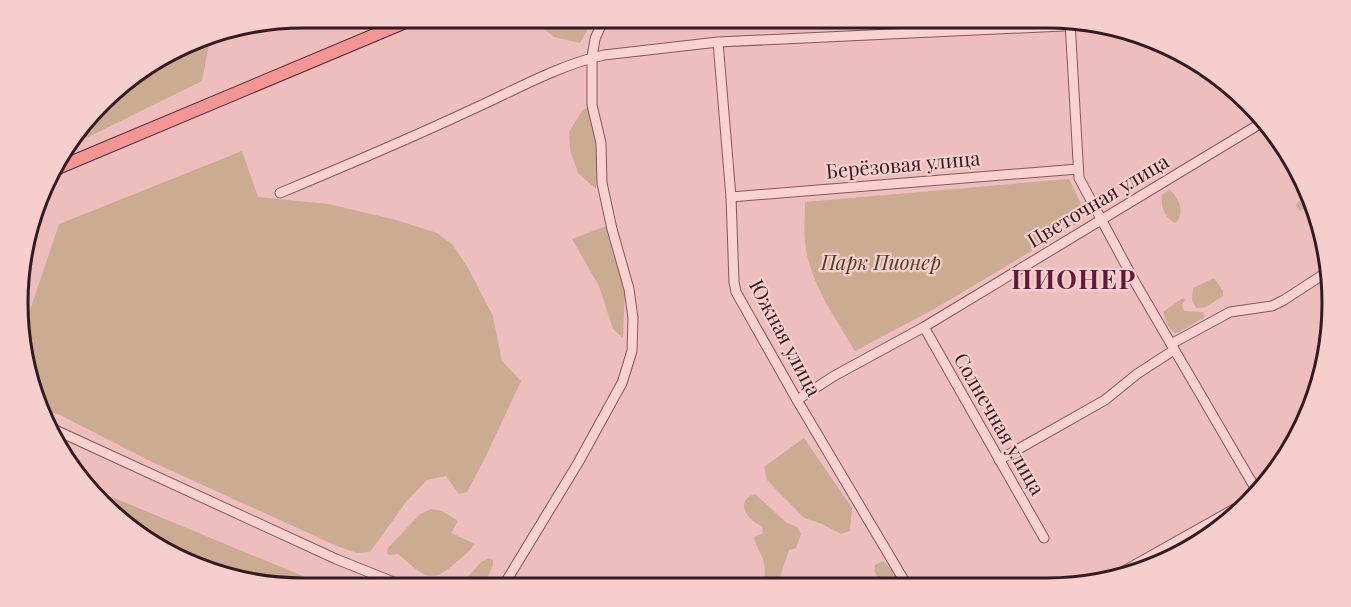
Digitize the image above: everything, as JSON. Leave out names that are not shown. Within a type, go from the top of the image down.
[{"type":"main road","points":[[66,165],[391,28]]},
{"type":"street","points":[[508,578],[578,463],[622,383],[632,351],[633,318],[629,289],[602,183],[601,143],[592,105],[592,57],[598,28]]},
{"type":"street","points":[[280,194],[397,145],[541,78],[592,57],[718,42],[992,28]]},
{"type":"street","points":[[1070,30],[1079,178],[1172,347],[1254,485]]},
{"type":"street","name":"Южная улица","points":[[718,42],[731,197],[736,292],[903,578]]},
{"type":"street","name":"Цветочная улица","points":[[797,400],[834,376],[924,327],[1257,126]]},
{"type":"street","name":"Берёзовая улица","points":[[731,197],[1078,169]]},
{"type":"street","points":[[999,460],[1105,400],[1172,347],[1230,312],[1272,306],[1321,276]]},
{"type":"street","name":"Солнечная улица","points":[[924,327],[1044,538]]},
{"type":"street","points":[[61,434],[336,560],[383,578]]},
{"type":"street","points":[[1137,564],[1222,516]]},
{"type":"green space","points":[[543,28],[588,28],[580,43],[554,37]]},
{"type":"green space","points":[[209,45],[202,81],[82,140],[109,109],[136,85],[166,65]]},
{"type":"green space","points":[[590,105],[599,143],[596,189],[578,173],[570,150],[569,132],[582,111]]},
{"type":"green space","points":[[242,151],[258,197],[328,204],[396,220],[437,233],[453,245],[468,268],[493,316],[502,361],[521,381],[467,492],[459,494],[446,476],[427,480],[406,502],[370,552],[357,553],[150,461],[58,414],[51,413],[38,375],[29,314],[59,224]]},
{"type":"green space","name":"Парк Пионер","points":[[1069,179],[1085,212],[1075,225],[936,308],[855,351],[819,289],[809,263],[804,232],[805,202]]},
{"type":"green space","points":[[1169,190],[1176,197],[1181,211],[1175,223],[1166,215],[1162,204],[1162,195]]},
{"type":"green space","points":[[1302,199],[1306,209],[1298,210],[1296,204]]},
{"type":"green space","points":[[606,226],[625,285],[623,338],[613,329],[599,286],[572,239]]},
{"type":"green space","points":[[1214,278],[1223,291],[1223,296],[1206,307],[1196,308],[1192,300],[1193,288]]},
{"type":"green space","points":[[1183,298],[1185,300],[1182,305],[1184,311],[1203,312],[1205,317],[1174,333],[1168,326],[1163,312]]},
{"type":"green space","points":[[804,438],[852,508],[850,531],[841,534],[804,518],[767,480],[764,467]]},
{"type":"green space","points":[[755,494],[787,523],[797,527],[801,534],[796,548],[789,550],[780,578],[765,578],[763,560],[754,537],[763,533],[762,526],[752,520],[745,511],[745,501]]},
{"type":"green space","points":[[106,495],[308,578],[286,578],[250,573],[198,558],[166,542],[136,522]]},
{"type":"green space","points":[[431,509],[442,511],[458,521],[451,533],[475,544],[445,571],[431,576],[419,571],[398,554],[389,555],[387,553],[388,548],[420,514]]},
{"type":"green space","points":[[489,558],[493,560],[487,578],[467,578],[481,562]]},
{"type":"green space","points":[[883,561],[898,578],[878,578],[874,571],[875,565]]},
{"type":"district","name":"ПИОНЕР","points":[[1074,280]]}]
